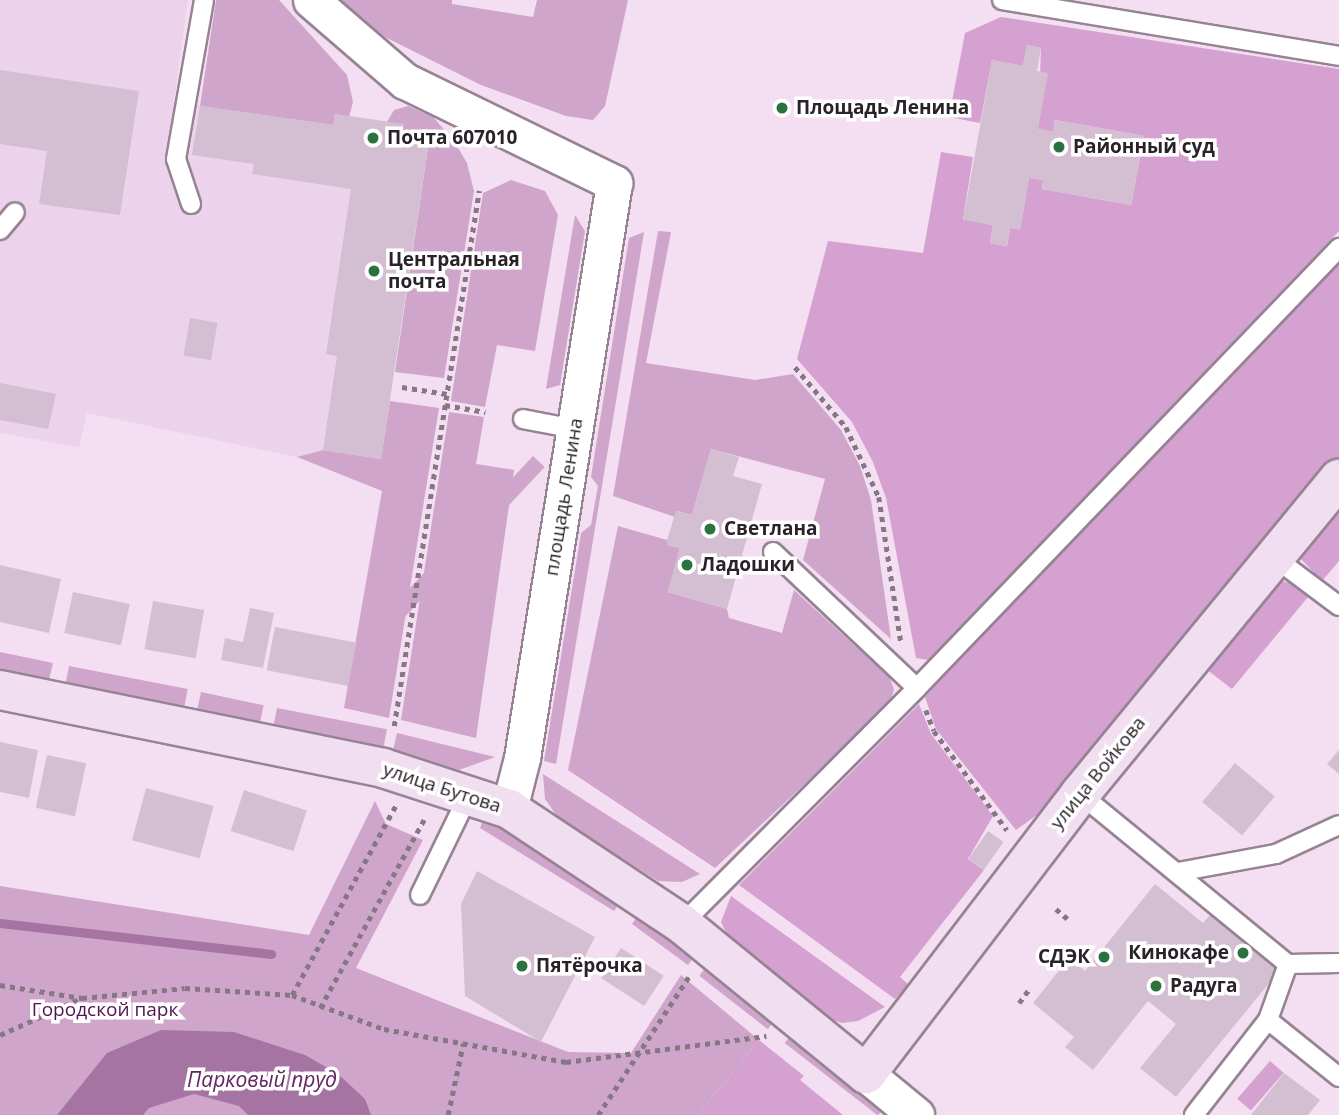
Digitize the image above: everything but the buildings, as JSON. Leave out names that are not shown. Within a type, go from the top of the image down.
[{"type":"street","name":"площадь Ленина","points":[[311,0],[405,81],[614,183],[522,758],[509,809]]},
{"type":"street","name":"улица Войкова","points":[[866,1074],[1080,794],[1339,479]]},
{"type":"street","name":"улица Бутова","points":[[0,690],[357,762],[509,809],[682,924],[916,1115]]},
{"type":"lane","points":[[191,204],[176,159],[204,0]]},
{"type":"lane","points":[[1002,0],[1339,56]]},
{"type":"lane","points":[[0,230],[15,212]]},
{"type":"lane","points":[[682,924],[917,688],[1339,248]]},
{"type":"lane","points":[[523,419],[575,429]]},
{"type":"lane","points":[[773,552],[917,688]]},
{"type":"lane","points":[[1275,558],[1339,606]]},
{"type":"lane","points":[[1080,794],[1288,964],[1339,962]]},
{"type":"lane","points":[[420,895],[468,796]]},
{"type":"lane","points":[[1178,873],[1276,854],[1339,825]]},
{"type":"lane","points":[[1194,1115],[1268,1020],[1288,964]]},
{"type":"lane","points":[[1268,1020],[1339,1077]]},
{"type":"path","points":[[394,726],[479,191]]},
{"type":"path","points":[[795,367],[846,427],[879,497],[901,650],[934,731],[1007,830]]},
{"type":"path","points":[[402,387],[446,394]]},
{"type":"path","points":[[445,405],[485,412]]},
{"type":"path","points":[[292,995],[397,802]]},
{"type":"path","points":[[320,1008],[427,815]]},
{"type":"path","points":[[1056,909],[1068,919]]},
{"type":"path","points":[[598,1115],[690,975]]},
{"type":"path","points":[[0,985],[82,998],[185,988],[292,995],[320,1008],[384,1029],[566,1062],[638,1055],[766,1036]]},
{"type":"path","points":[[1019,1003],[1030,988]]},
{"type":"path","points":[[0,1035],[82,998]]},
{"type":"path","points":[[448,1115],[463,1044]]},
{"type":"shaded area","points":[[0,0],[188,0],[174,101],[332,125],[335,114],[404,124],[429,141],[381,459],[323,450],[297,457],[87,413],[79,447],[0,433]]},
{"type":"shaded area","points":[[1001,17],[1339,69],[1339,231],[929,660],[916,658],[886,498],[873,462],[852,422],[797,359],[828,241],[923,253],[941,152],[973,157],[963,219],[993,225],[990,243],[1007,246],[1010,228],[1020,229],[1029,178],[1043,180],[1042,189],[1131,205],[1144,136],[1055,120],[1053,132],[1038,129],[1041,48],[1027,45],[1023,66],[992,60],[980,123],[949,117],[965,33]]},
{"type":"shaded area","points":[[1339,264],[1339,458],[1055,802],[1016,830],[936,729],[925,697],[1232,370]]},
{"type":"shaded area","points":[[1339,503],[1339,561],[1322,581],[1297,555]]},
{"type":"shaded area","points":[[1277,580],[1291,583],[1308,597],[1232,689],[1206,669]]},
{"type":"shaded area","points":[[919,704],[931,734],[993,816],[968,859],[984,870],[900,977],[909,985],[895,999],[739,885]]},
{"type":"shaded area","points":[[731,896],[885,1007],[858,1021],[842,1023],[824,1017],[731,943],[721,922]]},
{"type":"shaded area","points":[[759,1040],[804,1076],[800,1080],[843,1115],[698,1115]]},
{"type":"shaded area","points":[[1270,1061],[1284,1073],[1251,1111],[1237,1099]]},
{"type":"green space","points":[[216,0],[279,0],[347,75],[353,102],[349,117],[335,114],[333,125],[200,106]]},
{"type":"green space","points":[[334,0],[452,0],[452,4],[533,17],[537,0],[628,0],[605,106],[593,120],[566,116],[481,85],[385,37]]},
{"type":"green space","points":[[408,106],[433,117],[454,141],[467,163],[474,191],[444,378],[395,372],[429,141],[402,137],[387,122],[394,110]]},
{"type":"green space","points":[[511,180],[545,191],[558,215],[535,351],[497,345],[485,407],[451,401],[483,193]]},
{"type":"green space","points":[[575,215],[585,231],[560,385],[546,389]]},
{"type":"green space","points":[[658,231],[671,232],[646,363],[755,380],[793,374],[841,430],[860,466],[871,500],[891,639],[803,560],[825,479],[711,449],[692,515],[677,511],[675,517],[613,496]]},
{"type":"green space","points":[[644,232],[556,764],[544,761],[581,533],[591,525],[598,486],[591,477],[629,238]]},
{"type":"green space","points":[[390,401],[439,408],[389,718],[344,708],[382,491],[297,457],[323,450],[381,459]]},
{"type":"green space","points":[[449,412],[484,417],[476,464],[514,470],[476,738],[401,720]]},
{"type":"green space","points":[[533,456],[545,467],[349,677],[337,666]]},
{"type":"green space","points":[[618,526],[667,540],[667,545],[680,548],[668,592],[727,609],[729,618],[782,633],[794,590],[890,678],[894,690],[889,705],[715,868],[568,770]]},
{"type":"green space","points":[[0,652],[53,663],[48,684],[0,676]]},
{"type":"green space","points":[[69,666],[188,689],[183,712],[65,689]]},
{"type":"green space","points":[[201,692],[264,705],[259,729],[196,715]]},
{"type":"green space","points":[[277,708],[387,729],[383,752],[273,731]]},
{"type":"green space","points":[[397,733],[495,757],[459,770],[391,759]]},
{"type":"green space","points":[[543,774],[700,874],[682,882],[658,881],[559,819],[545,799]]},
{"type":"green space","name":"Городской парк","points":[[375,801],[386,824],[423,840],[356,968],[568,1052],[631,1053],[681,975],[759,1040],[698,1115],[0,1115],[0,886],[309,935]]},
{"type":"green space","points":[[484,817],[619,904],[614,911],[480,828]]},
{"type":"green space","points":[[638,916],[693,958],[688,965],[632,924]]},
{"type":"green space","points":[[706,967],[775,1021],[768,1029],[699,976]]},
{"type":"green space","points":[[791,1035],[884,1108],[877,1115],[785,1043]]},
{"type":"water","name":"Парковый пруд","points":[[161,1030],[234,1032],[305,1055],[338,1074],[365,1099],[371,1115],[248,1115],[239,1106],[194,1094],[149,1108],[143,1115],[57,1115],[107,1053]]},
{"type":"waterway","points":[[0,923],[271,954]]},
{"type":"place","name":"Площадь Ленина","points":[[782,108]]},
{"type":"place","name":"Почта 607010","points":[[373,138]]},
{"type":"place","name":"Районный суд","points":[[1059,147]]},
{"type":"place","name":"Центральная почта","points":[[374,271]]},
{"type":"place","name":"Светлана","points":[[710,529]]},
{"type":"place","name":"Ладошки","points":[[687,565]]},
{"type":"place","name":"Кинокафе","points":[[1243,953]]},
{"type":"place","name":"СДЭК","points":[[1104,957]]},
{"type":"place","name":"Пятёрочка","points":[[522,966]]},
{"type":"place","name":"Радуга","points":[[1156,986]]}]
